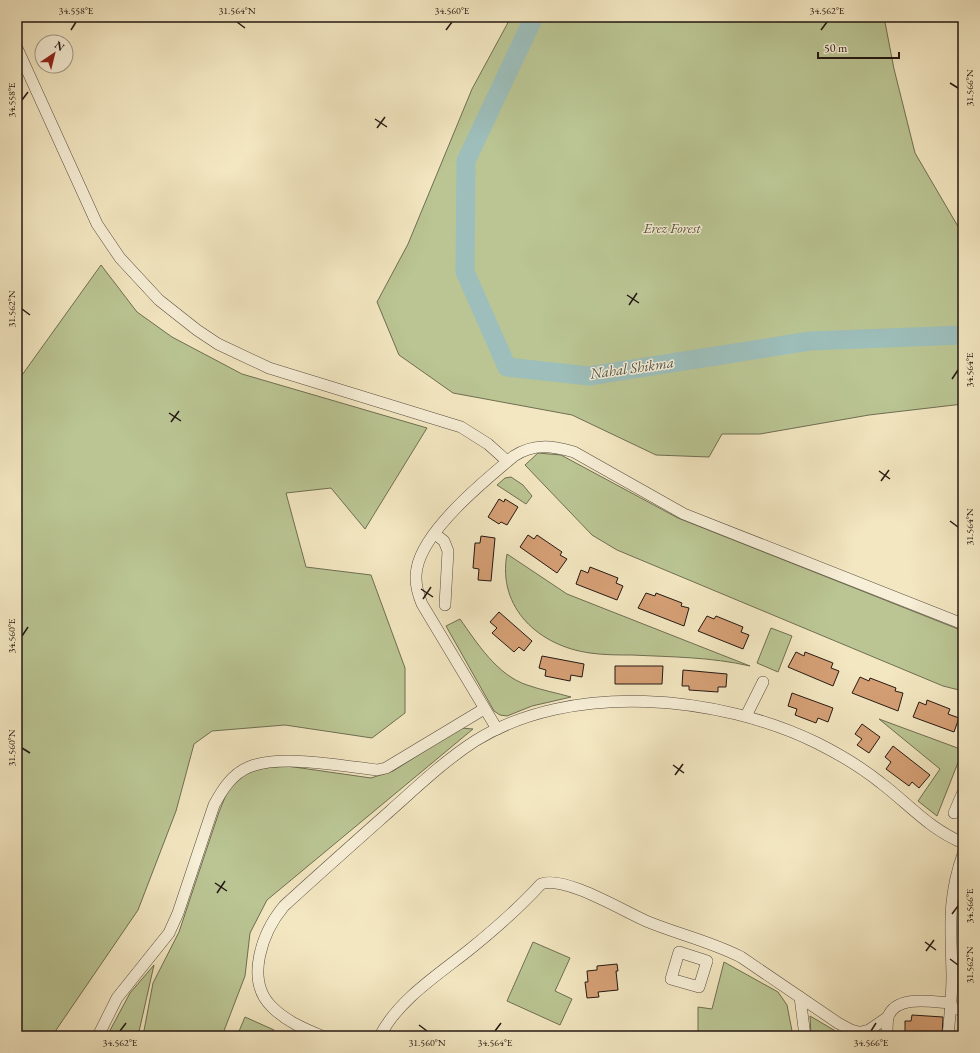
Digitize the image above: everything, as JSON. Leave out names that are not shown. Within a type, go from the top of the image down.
[{"type":"street","points":[[17,48],[90,210],[107,241],[140,280],[178,316],[218,344],[269,368],[461,427],[488,444],[507,461]]},
{"type":"street","points":[[496,729],[429,616],[416,590],[416,573],[420,558],[436,534],[470,494],[507,461],[524,449],[533,447],[557,447],[574,452],[684,514],[963,624]]},
{"type":"street","points":[[436,534],[444,542],[448,551],[445,581],[446,605]]},
{"type":"street","points":[[746,716],[763,682]]},
{"type":"street","points":[[322,1036],[283,1017],[270,1006],[263,992],[258,976],[259,961],[263,942],[275,916],[284,906],[439,767],[475,741],[496,729],[530,716],[558,709],[618,701],[685,704],[746,716],[794,732],[840,755],[880,782],[935,829],[963,842]]},
{"type":"street","points":[[98,1036],[117,998],[169,933],[178,913],[214,805],[220,794],[238,773],[249,767],[281,762],[302,762],[377,770],[386,768],[484,709]]},
{"type":"street","points":[[954,813],[963,792]]},
{"type":"street","points":[[948,1036],[952,976],[949,926],[951,905],[960,872],[963,854]]},
{"type":"street","points":[[380,1036],[391,1018],[432,978],[501,924],[541,884],[547,881],[556,882],[595,896],[647,921],[712,943],[740,957],[838,1023],[851,1030],[873,1036]]},
{"type":"street","points":[[707,961],[712,943]]},
{"type":"street","points":[[800,997],[805,1036]]},
{"type":"street","points":[[861,1032],[869,1030],[888,1017],[897,1006],[909,1002],[951,1005],[963,1010]]},
{"type":"street","points":[[887,1036],[888,1017]]},
{"type":"green space","name":"Erez Forest","points":[[511,17],[884,17],[894,69],[915,153],[963,235],[963,404],[869,415],[760,434],[722,434],[709,457],[656,455],[572,415],[453,393],[399,355],[377,302],[408,244],[472,89]]},
{"type":"green space","points":[[101,265],[137,312],[172,337],[242,374],[427,428],[365,529],[331,488],[286,493],[306,567],[371,575],[405,668],[405,713],[372,738],[285,725],[212,731],[194,744],[176,811],[138,910],[52,1036],[17,1036],[17,382]]},
{"type":"green space","points":[[538,453],[561,455],[678,518],[963,631],[963,691],[943,686],[617,550],[592,535],[525,465]]},
{"type":"green space","points":[[511,477],[523,485],[532,496],[526,504],[497,485],[505,478]]},
{"type":"green space","points":[[507,554],[567,594],[750,666],[691,658],[595,654],[571,649],[554,642],[539,633],[526,621],[515,607],[509,591],[506,573]]},
{"type":"green space","points":[[460,619],[481,648],[506,674],[527,685],[571,697],[532,706],[507,716],[500,715],[494,711],[446,626]]},
{"type":"green space","points":[[771,628],[792,636],[778,672],[757,663]]},
{"type":"green space","points":[[879,719],[963,750],[937,816],[918,801],[940,769]]},
{"type":"green space","points":[[461,728],[473,729],[267,900],[250,933],[245,976],[222,1036],[143,1036],[153,983],[179,932],[219,812],[228,790],[241,775],[264,768],[287,766],[371,778],[393,771]]},
{"type":"green space","points":[[533,942],[570,958],[555,991],[572,999],[560,1025],[507,1001]]},
{"type":"green space","points":[[724,962],[778,992],[787,1005],[793,1036],[709,1036],[698,1034],[698,1007],[712,1009]]},
{"type":"green space","points":[[154,965],[138,1036],[107,1036],[130,993]]},
{"type":"green space","points":[[810,1016],[844,1036],[811,1036]]},
{"type":"green space","points":[[245,1017],[274,1030],[273,1033],[280,1036],[237,1036]]},
{"type":"building","points":[[499,499],[504,502],[505,499],[518,507],[507,525],[501,522],[499,524],[488,517]]},
{"type":"building","points":[[528,535],[534,539],[537,535],[562,552],[560,555],[567,559],[557,573],[520,547]]},
{"type":"building","points":[[481,536],[495,538],[491,581],[478,580],[479,569],[473,568],[475,543],[480,543]]},
{"type":"building","points":[[590,567],[618,578],[616,583],[623,586],[617,600],[576,584],[581,570],[588,573]]},
{"type":"building","points":[[646,593],[655,596],[656,593],[682,603],[681,606],[689,608],[684,626],[638,608]]},
{"type":"building","points":[[499,612],[532,641],[524,651],[519,647],[514,652],[492,633],[497,628],[490,622]]},
{"type":"building","points":[[707,616],[714,619],[716,616],[743,627],[741,632],[749,635],[743,649],[698,631]]},
{"type":"building","points":[[796,652],[804,656],[805,652],[833,663],[831,668],[839,671],[833,686],[788,667]]},
{"type":"building","points":[[542,656],[584,664],[582,677],[571,675],[570,681],[545,676],[546,670],[539,668]]},
{"type":"building","points":[[615,666],[663,666],[662,684],[615,684]]},
{"type":"building","points":[[683,670],[727,674],[726,687],[718,687],[718,692],[689,690],[689,686],[682,686]]},
{"type":"building","points":[[860,677],[869,681],[870,678],[896,688],[895,691],[903,693],[898,711],[852,693]]},
{"type":"building","points":[[792,693],[833,708],[828,722],[818,718],[816,723],[795,715],[797,709],[788,706]]},
{"type":"building","points":[[927,700],[950,709],[948,714],[959,718],[954,732],[913,717],[919,702],[926,705]]},
{"type":"building","points":[[862,724],[880,737],[869,753],[857,745],[862,739],[855,734]]},
{"type":"building","points":[[893,746],[930,775],[919,788],[912,782],[909,786],[886,769],[891,762],[885,757]]},
{"type":"building","points":[[617,964],[618,971],[616,971],[618,990],[598,992],[599,997],[587,998],[585,982],[588,982],[587,971],[597,970],[597,966]]},
{"type":"building","points":[[912,1015],[943,1017],[942,1036],[905,1036],[905,1021],[911,1021]]},
{"type":"waterway","name":"Nahal Shikma","points":[[534,17],[466,161],[465,272],[507,367],[589,376],[810,341],[963,335]]}]
